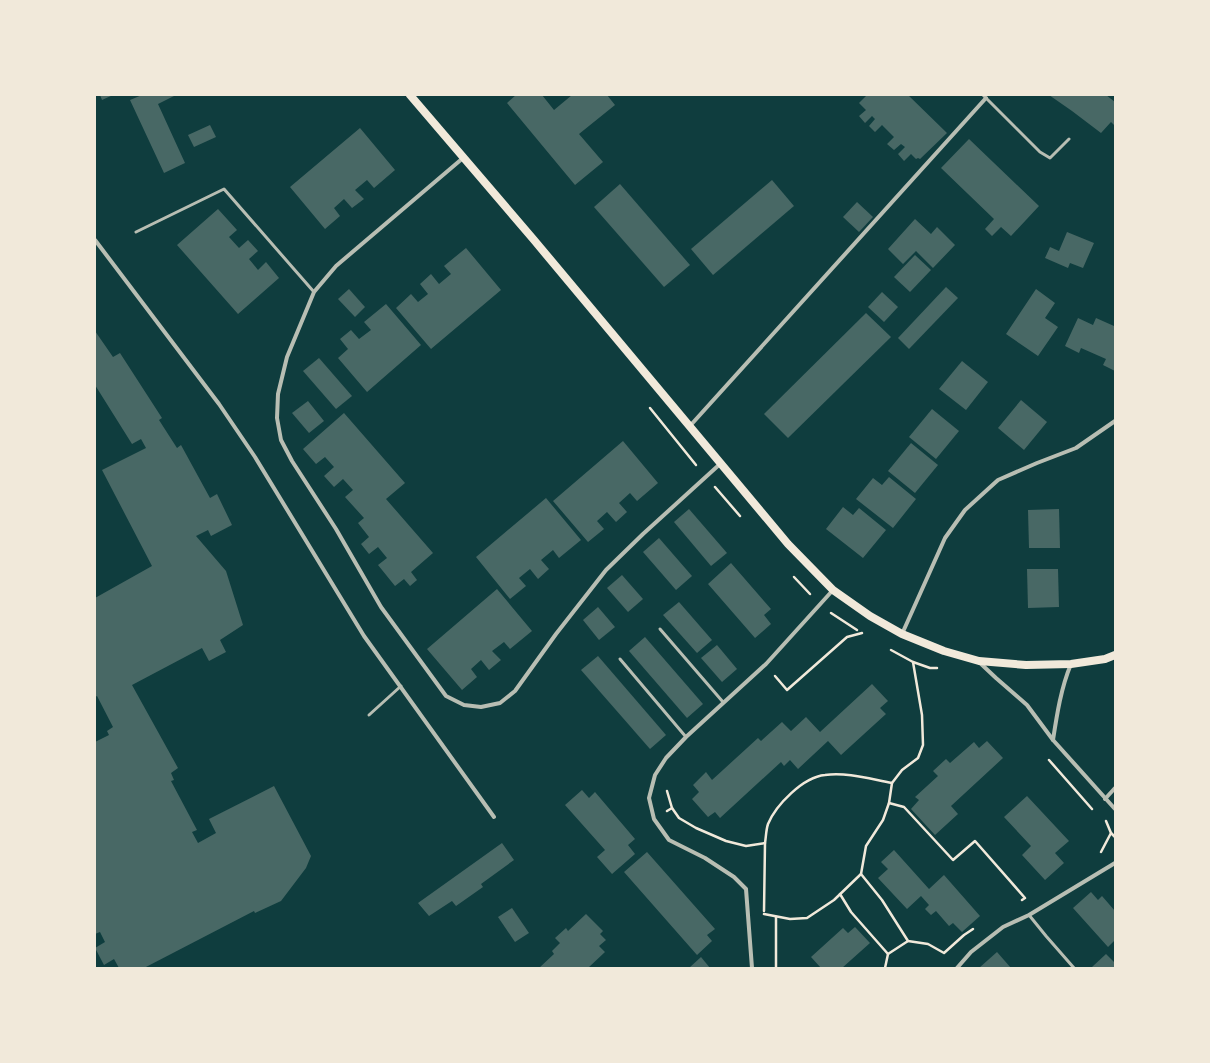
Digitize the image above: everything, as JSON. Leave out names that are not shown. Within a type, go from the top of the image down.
[{"type":"main road","points":[[410,95],[534,240],[788,544],[833,590],[870,616],[902,634],[944,651],[979,661],[1026,665],[1072,664],[1105,659],[1115,655]]},
{"type":"street","points":[[689,427],[984,97]]},
{"type":"street","points":[[463,158],[336,266],[314,292],[287,357],[278,394],[277,418],[281,440],[292,461],[336,529],[381,606],[446,696],[464,704],[481,707],[500,703],[515,691],[556,634],[606,570],[720,464]]},
{"type":"street","points":[[95,240],[219,404],[255,457],[364,636],[402,686],[494,817]]},
{"type":"street","points":[[902,634],[945,538],[965,510],[998,480],[1037,462],[1076,448],[1115,421]]},
{"type":"street","points":[[752,968],[746,889],[734,877],[705,858],[670,840],[654,819],[649,798],[655,775],[666,758],[723,702],[766,664],[833,590]]},
{"type":"street","points":[[979,661],[996,678],[1028,705],[1053,740],[1115,809]]},
{"type":"street","points":[[1053,740],[1065,680],[1072,664]]},
{"type":"street","points":[[1105,799],[1115,788]]},
{"type":"street","points":[[957,968],[972,952],[1003,927],[1029,915],[1115,863]]},
{"type":"lane","points":[[984,97],[1040,152],[1050,158],[1068,139]]},
{"type":"lane","points":[[136,232],[224,189],[314,292]]},
{"type":"lane","points":[[660,630],[723,702]]},
{"type":"lane","points":[[620,659],[686,737]]},
{"type":"lane","points":[[369,715],[402,686]]},
{"type":"lane","points":[[1029,915],[1074,968]]},
{"type":"path","points":[[645,402],[706,478],[743,520]]},
{"type":"path","points":[[791,573],[820,604],[837,618],[868,636]]},
{"type":"path","points":[[774,675],[787,690],[847,637],[862,633]]},
{"type":"path","points":[[888,648],[913,662],[930,668],[943,669]]},
{"type":"path","points":[[748,916],[764,914],[790,919],[807,918],[834,900],[861,874],[866,846],[883,820],[889,803],[892,783],[902,770],[918,758],[923,745],[922,715],[913,662]]},
{"type":"path","points":[[1048,758],[1086,804],[1096,813]]},
{"type":"path","points":[[764,914],[765,843],[768,825],[776,809],[790,794],[805,782],[823,775],[842,774],[892,783]]},
{"type":"path","points":[[668,784],[667,791],[672,808],[679,818],[696,828],[726,841],[746,846],[765,843]]},
{"type":"path","points":[[889,803],[904,807],[953,860],[975,841],[1025,898]]},
{"type":"path","points":[[654,819],[672,808]]},
{"type":"path","points":[[1101,817],[1106,822],[1111,833],[1115,837]]},
{"type":"path","points":[[1095,856],[1102,852],[1111,833]]},
{"type":"path","points":[[861,874],[882,900],[908,941]]},
{"type":"path","points":[[840,894],[851,912],[888,954]]},
{"type":"path","points":[[1019,901],[1030,894]]},
{"type":"path","points":[[776,916],[776,968]]},
{"type":"path","points":[[885,968],[888,954],[908,941],[928,944],[944,953],[964,935],[978,926]]},
{"type":"building","points":[[100,95],[113,95],[102,100]]},
{"type":"building","points":[[142,95],[176,95],[158,104],[185,163],[164,173],[130,100]]},
{"type":"building","points":[[516,95],[542,95],[554,110],[572,95],[607,95],[615,105],[579,134],[603,162],[575,185],[507,103]]},
{"type":"building","points":[[867,95],[908,95],[947,133],[920,159],[916,159],[911,154],[904,161],[898,154],[905,147],[901,144],[894,150],[887,144],[894,137],[882,125],[875,132],[869,126],[875,119],[872,116],[865,123],[859,116],[866,110],[859,103]]},
{"type":"building","points":[[1049,95],[1106,95],[1115,102],[1115,126],[1111,122],[1101,133]]},
{"type":"building","points":[[210,125],[216,137],[194,147],[188,135]]},
{"type":"building","points":[[360,128],[395,170],[374,188],[367,180],[355,190],[364,199],[352,208],[344,199],[334,208],[340,216],[325,229],[290,187]]},
{"type":"building","points":[[969,139],[1039,206],[1011,236],[1001,227],[992,236],[985,229],[994,219],[941,168]]},
{"type":"building","points":[[772,180],[794,206],[713,275],[691,249]]},
{"type":"building","points":[[620,184],[690,265],[664,287],[594,207]]},
{"type":"building","points":[[857,202],[873,217],[859,232],[843,217]]},
{"type":"building","points":[[218,209],[237,230],[229,237],[239,248],[248,240],[258,251],[249,259],[258,270],[266,262],[279,278],[238,314],[177,245]]},
{"type":"building","points":[[915,219],[931,234],[937,227],[955,245],[933,268],[916,251],[903,264],[888,249]]},
{"type":"building","points":[[1067,232],[1094,243],[1083,268],[1070,263],[1068,268],[1045,258],[1050,247],[1059,251]]},
{"type":"building","points":[[466,248],[501,290],[431,349],[396,308],[411,294],[418,302],[428,294],[420,284],[431,274],[439,284],[451,274],[444,266]]},
{"type":"building","points":[[915,255],[931,270],[910,292],[894,277]]},
{"type":"building","points":[[946,287],[958,298],[909,349],[898,338]]},
{"type":"building","points":[[349,289],[365,307],[355,317],[338,299]]},
{"type":"building","points":[[1036,289],[1055,303],[1045,318],[1058,327],[1038,356],[1006,334]]},
{"type":"building","points":[[882,292],[898,307],[884,322],[868,307]]},
{"type":"building","points":[[386,304],[421,345],[367,392],[338,358],[348,349],[340,339],[351,330],[359,339],[371,330],[364,322]]},
{"type":"building","points":[[866,313],[891,337],[788,438],[764,414]]},
{"type":"building","points":[[1078,318],[1093,325],[1096,318],[1114,326],[1115,323],[1115,371],[1103,365],[1106,359],[1081,348],[1079,353],[1065,346]]},
{"type":"building","points":[[95,331],[113,357],[120,353],[162,418],[159,420],[177,448],[181,445],[210,498],[217,494],[232,525],[211,536],[208,530],[196,536],[226,571],[243,625],[220,640],[226,652],[209,661],[202,648],[132,685],[178,768],[171,773],[174,780],[171,781],[197,830],[192,832],[198,843],[216,833],[209,819],[274,786],[311,856],[306,868],[281,901],[255,913],[254,911],[144,968],[119,968],[114,959],[104,965],[95,948],[105,942],[100,932],[95,934],[95,742],[109,735],[107,731],[113,727],[97,696],[95,697],[95,598],[152,566],[102,470],[146,448],[141,439],[132,444],[95,385]]},
{"type":"building","points":[[319,358],[352,396],[336,409],[303,371]]},
{"type":"building","points":[[962,361],[988,382],[966,410],[939,389]]},
{"type":"building","points":[[1021,400],[1047,422],[1024,450],[998,428]]},
{"type":"building","points":[[308,401],[324,421],[309,433],[292,413]]},
{"type":"building","points":[[932,409],[959,431],[936,459],[909,437]]},
{"type":"building","points":[[344,413],[405,483],[386,499],[433,553],[411,572],[417,580],[410,586],[404,579],[395,586],[378,565],[387,558],[378,547],[369,554],[361,544],[369,537],[358,523],[364,518],[345,497],[353,490],[343,479],[334,487],[324,476],[334,467],[325,457],[316,464],[303,449]]},
{"type":"building","points":[[623,441],[658,483],[637,501],[630,493],[619,503],[627,512],[616,522],[607,512],[597,521],[604,529],[588,542],[553,501]]},
{"type":"building","points":[[911,443],[938,465],[915,493],[888,471]]},
{"type":"building","points":[[889,477],[916,499],[893,528],[856,499],[873,478],[882,485]]},
{"type":"building","points":[[546,498],[581,540],[559,558],[553,550],[541,560],[549,569],[538,579],[530,569],[519,578],[526,586],[510,599],[476,557]]},
{"type":"building","points":[[843,507],[853,515],[859,508],[886,530],[863,558],[826,529]]},
{"type":"building","points":[[689,509],[727,553],[711,566],[674,522]]},
{"type":"building","points":[[1059,509],[1060,548],[1029,548],[1028,510]]},
{"type":"building","points":[[659,538],[692,576],[676,590],[643,552]]},
{"type":"building","points":[[731,563],[771,609],[764,615],[771,624],[755,638],[708,584]]},
{"type":"building","points":[[1027,569],[1058,569],[1059,607],[1028,608]]},
{"type":"building","points":[[622,575],[643,599],[628,612],[607,588]]},
{"type":"building","points":[[497,589],[532,631],[510,649],[504,642],[492,651],[501,660],[489,670],[481,660],[471,669],[477,677],[462,690],[427,649]]},
{"type":"building","points":[[679,602],[712,640],[697,653],[663,615]]},
{"type":"building","points":[[598,607],[615,627],[599,640],[583,620]]},
{"type":"building","points":[[645,637],[703,704],[687,718],[629,651]]},
{"type":"building","points":[[717,645],[737,669],[722,682],[701,658]]},
{"type":"building","points":[[598,656],[666,735],[650,749],[581,670]]},
{"type":"building","points":[[872,684],[888,701],[880,708],[886,714],[841,755],[828,741],[798,769],[790,760],[784,766],[781,762],[720,818],[715,812],[708,817],[692,799],[699,792],[693,785],[706,772],[712,780],[758,738],[761,741],[782,722],[791,731],[806,717],[820,732]]},
{"type":"building","points":[[987,741],[1003,758],[951,806],[958,814],[935,835],[911,809],[919,800],[915,797],[938,776],[933,771],[946,759],[950,763],[974,742],[979,748]]},
{"type":"building","points":[[582,790],[589,798],[595,792],[635,839],[628,845],[635,854],[612,874],[597,857],[605,850],[565,805]]},
{"type":"building","points":[[1027,796],[1069,841],[1055,853],[1064,863],[1045,880],[1022,855],[1031,846],[1004,817]]},
{"type":"building","points":[[502,843],[514,860],[481,884],[483,887],[456,906],[452,901],[429,916],[418,903]]},
{"type":"building","points":[[894,850],[929,889],[944,875],[980,916],[962,932],[953,923],[949,926],[936,911],[931,915],[925,909],[929,905],[921,896],[907,909],[878,878],[888,869],[881,862]]},
{"type":"building","points":[[647,852],[715,929],[707,935],[712,941],[697,955],[624,872]]},
{"type":"building","points":[[1091,892],[1098,900],[1102,896],[1115,911],[1115,940],[1108,947],[1073,908]]},
{"type":"building","points":[[512,908],[529,933],[515,942],[498,917]]},
{"type":"building","points":[[586,914],[603,931],[600,934],[606,940],[599,946],[605,952],[588,968],[539,968],[554,954],[552,951],[560,943],[555,938],[566,928],[568,931]]},
{"type":"building","points":[[855,927],[870,943],[842,968],[821,968],[811,957],[843,928],[848,933]]},
{"type":"building","points":[[997,952],[1011,968],[979,968]]},
{"type":"building","points":[[1106,954],[1115,963],[1115,968],[1092,967]]},
{"type":"building","points":[[701,957],[710,968],[689,968]]}]
